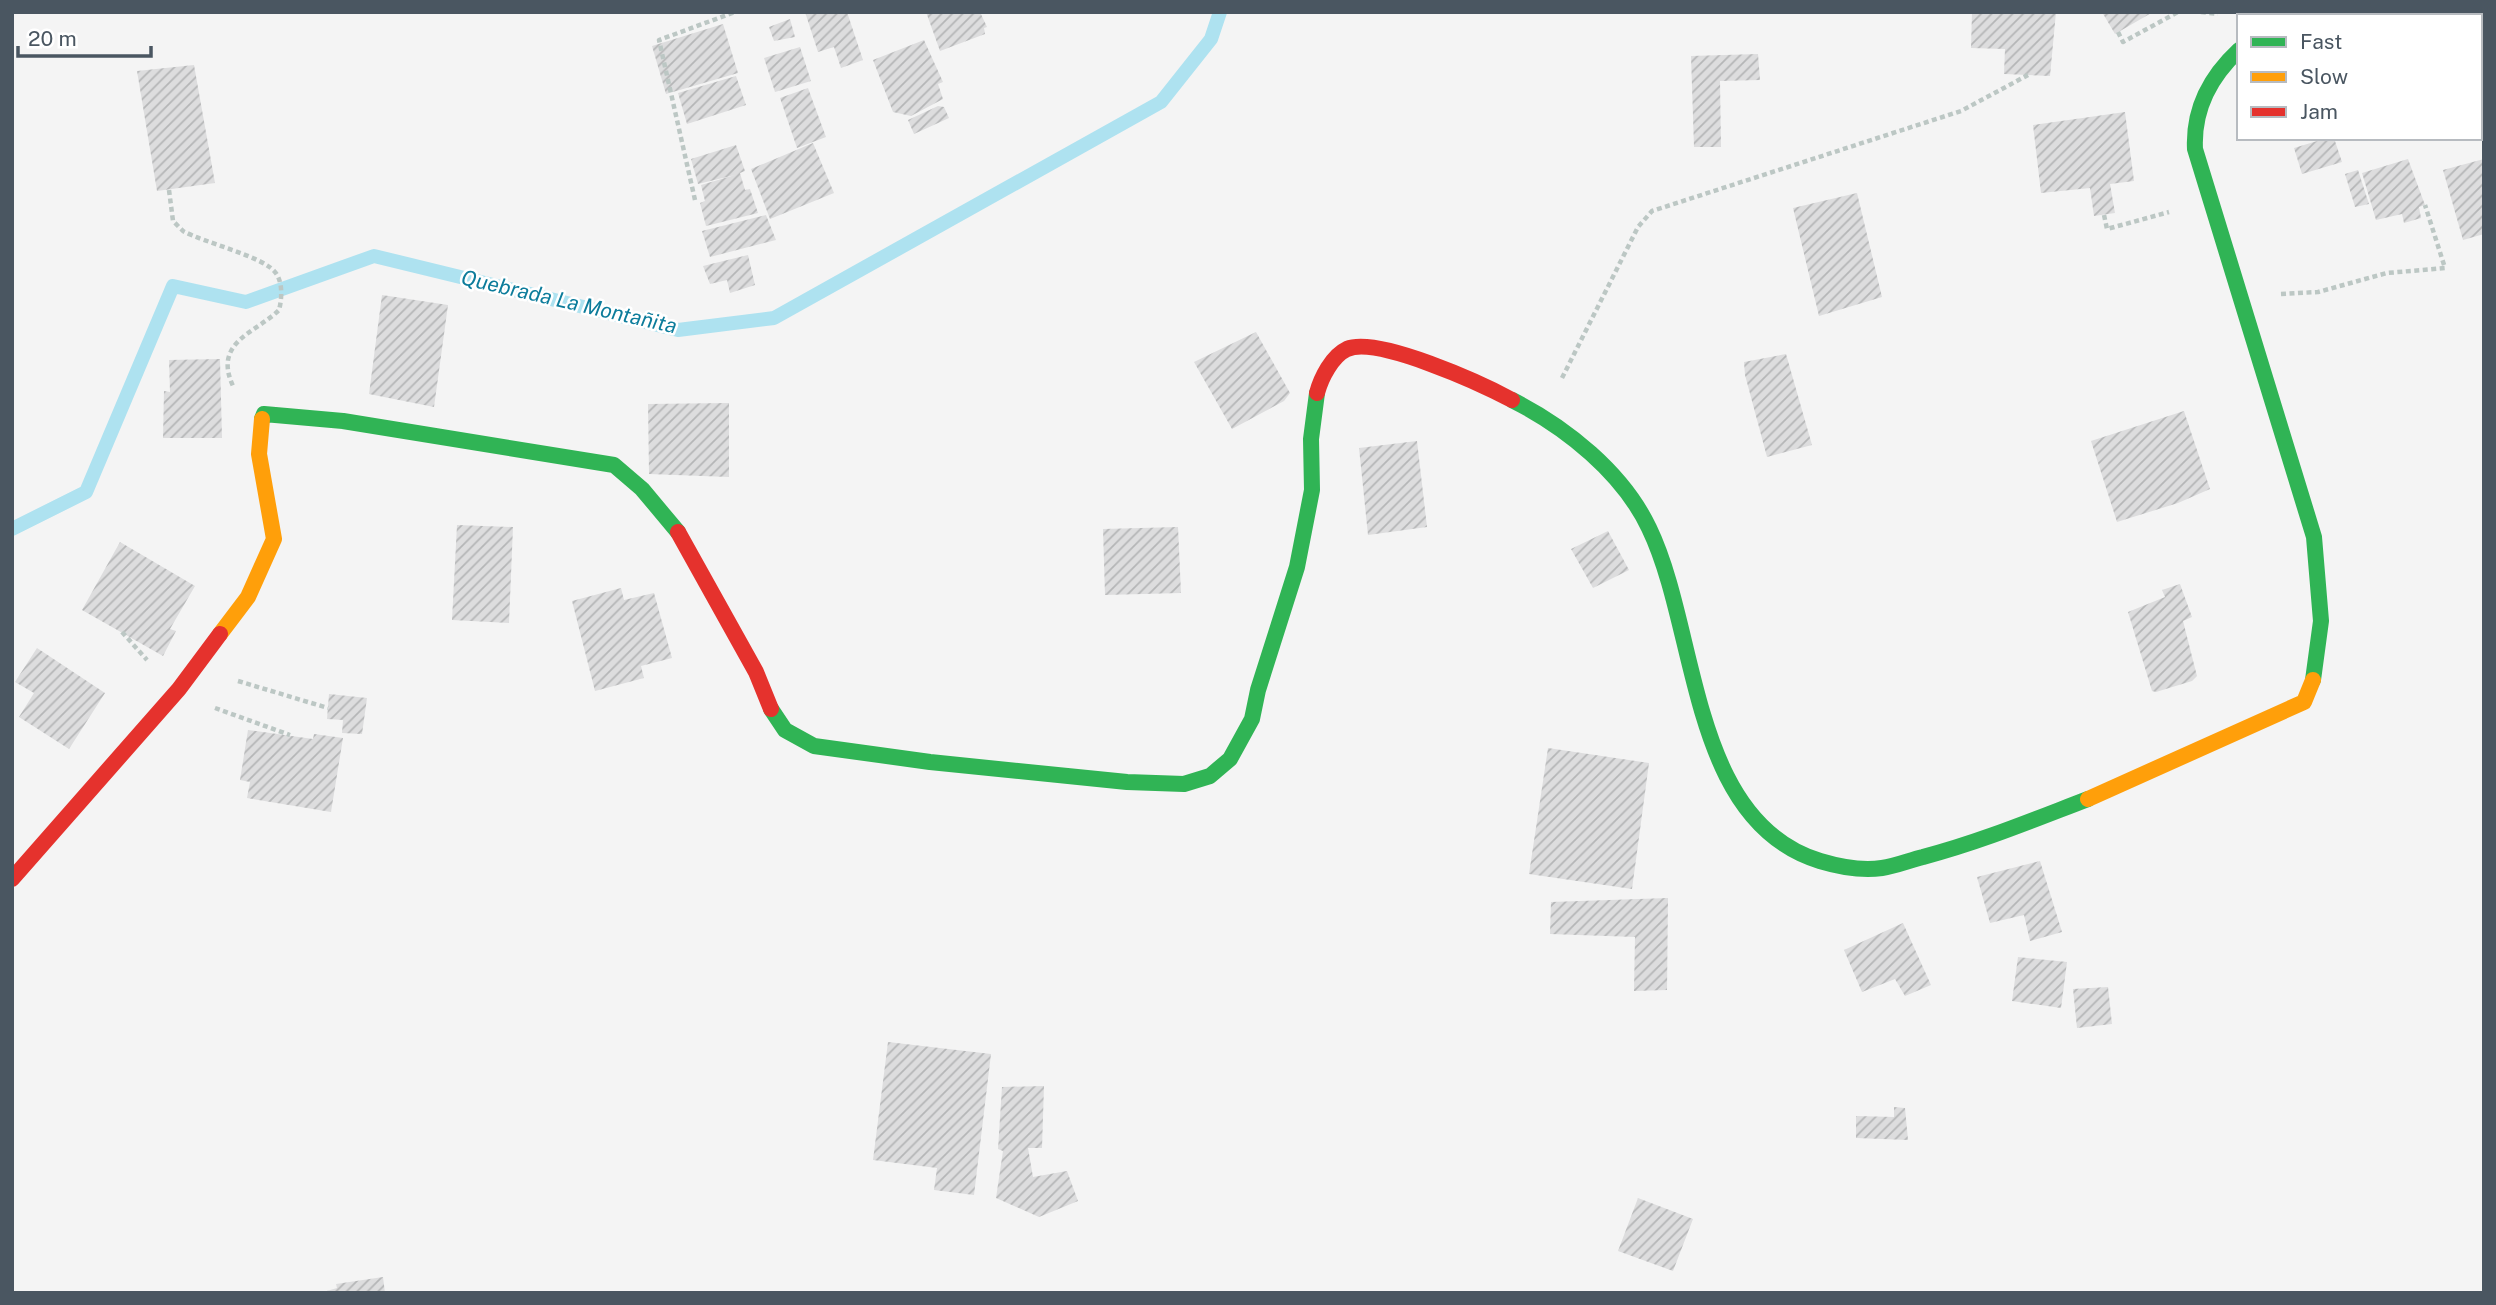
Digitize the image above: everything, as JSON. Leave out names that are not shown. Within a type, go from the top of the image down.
[{"type":"street","points":[[12,879],[174,695],[248,597],[274,539],[259,454],[259,426],[264,414],[343,421],[614,465],[642,489],[676,528],[756,672],[768,704],[785,730],[814,746],[1068,777],[1184,785],[1210,776],[1230,759],[1252,719],[1308,519],[1317,390],[1329,365],[1348,349],[1370,347],[1462,374],[1543,417],[1576,441],[1621,485],[1648,525],[1664,561],[1677,621],[1723,773],[1748,814],[1774,838],[1801,855],[1840,867],[1882,868],[1968,845],[2113,790],[2304,702],[2315,680],[2321,641],[2321,594],[2314,537],[2209,201],[2195,144],[2200,106],[2213,76],[2237,52]]},
{"type":"path","points":[[695,201],[659,40],[735,12]]},
{"type":"path","points":[[2118,32],[2123,42],[2178,12]]},
{"type":"path","points":[[2201,12],[2210,13]]},
{"type":"path","points":[[1543,417],[1638,227],[1652,211],[1961,111],[2028,75]]},
{"type":"path","points":[[169,190],[173,221],[183,231],[265,264],[279,278],[282,299],[279,310],[242,335],[229,358],[230,381],[240,399],[264,414]]},
{"type":"path","points":[[2104,215],[2107,229],[2209,201]]},
{"type":"path","points":[[2238,293],[2318,292],[2387,273],[2445,268],[2424,205]]},
{"type":"path","points":[[196,668],[328,708]]},
{"type":"path","points":[[174,695],[260,722],[290,736]]},
{"type":"building","points":[[805,12],[847,12],[863,60],[841,68],[834,47],[818,52]]},
{"type":"building","points":[[926,12],[980,12],[987,27],[984,28],[985,34],[940,51]]},
{"type":"building","points":[[1972,12],[2056,12],[2050,76],[2004,74],[2005,49],[1971,48]]},
{"type":"building","points":[[2102,12],[2153,12],[2115,34]]},
{"type":"building","points":[[790,19],[795,37],[774,41],[769,27]]},
{"type":"building","points":[[723,24],[738,73],[666,94],[652,46]]},
{"type":"building","points":[[924,40],[943,82],[938,84],[943,99],[911,116],[893,112],[873,60]]},
{"type":"building","points":[[800,47],[811,81],[775,92],[764,58]]},
{"type":"building","points":[[1758,54],[1760,80],[1720,81],[1721,147],[1694,147],[1691,56]]},
{"type":"building","points":[[194,65],[215,183],[157,191],[137,71]]},
{"type":"building","points":[[736,76],[746,105],[687,124],[678,93]]},
{"type":"building","points":[[808,88],[826,137],[797,148],[780,98]]},
{"type":"building","points":[[938,106],[944,107],[949,118],[914,134],[908,120]]},
{"type":"building","points":[[2125,112],[2134,181],[2110,184],[2115,213],[2094,216],[2090,188],[2041,193],[2033,125]]},
{"type":"building","points":[[2320,140],[2335,140],[2342,162],[2302,174],[2294,148]]},
{"type":"building","points":[[813,143],[834,193],[770,219],[751,169]]},
{"type":"building","points":[[736,145],[745,171],[740,173],[745,190],[750,189],[758,213],[706,226],[700,203],[705,201],[701,185],[735,175],[698,184],[691,159]]},
{"type":"building","points":[[2408,159],[2425,205],[2419,207],[2421,218],[2404,223],[2402,214],[2376,220],[2362,173]]},
{"type":"building","points":[[2484,159],[2484,234],[2463,240],[2443,170]]},
{"type":"building","points":[[2358,170],[2369,204],[2355,207],[2345,174]]},
{"type":"building","points":[[1857,193],[1882,297],[1819,316],[1793,208]]},
{"type":"building","points":[[766,215],[776,240],[710,257],[702,231]]},
{"type":"building","points":[[748,255],[755,285],[730,293],[727,280],[710,284],[703,266]]},
{"type":"building","points":[[382,295],[448,305],[434,407],[369,394]]},
{"type":"building","points":[[1256,332],[1290,393],[1284,401],[1232,429],[1194,362]]},
{"type":"building","points":[[1786,354],[1812,445],[1767,457],[1744,362]]},
{"type":"building","points":[[220,359],[222,438],[163,438],[164,391],[170,392],[169,360]]},
{"type":"building","points":[[729,403],[729,477],[649,474],[648,404]]},
{"type":"building","points":[[2184,411],[2210,489],[2178,503],[2117,522],[2091,441]]},
{"type":"building","points":[[1417,441],[1427,527],[1368,535],[1359,448]]},
{"type":"building","points":[[457,525],[513,527],[509,623],[452,620]]},
{"type":"building","points":[[1178,527],[1181,593],[1105,595],[1103,529]]},
{"type":"building","points":[[1608,531],[1629,570],[1593,588],[1571,549]]},
{"type":"building","points":[[120,542],[195,586],[170,629],[176,631],[163,656],[82,610]]},
{"type":"building","points":[[2180,584],[2192,617],[2183,621],[2197,676],[2192,681],[2156,692],[2152,691],[2128,612],[2165,597],[2162,590]]},
{"type":"building","points":[[621,588],[624,600],[654,593],[672,658],[641,666],[644,678],[595,691],[572,601]]},
{"type":"building","points":[[37,648],[105,693],[69,749],[19,717],[34,693],[15,682]]},
{"type":"building","points":[[329,694],[367,698],[362,734],[342,733],[343,720],[327,719]]},
{"type":"building","points":[[248,730],[313,739],[314,734],[343,738],[331,812],[247,798],[250,782],[240,780]]},
{"type":"building","points":[[1548,748],[1649,763],[1632,889],[1529,874]]},
{"type":"building","points":[[2040,861],[2062,932],[2030,941],[2024,915],[1990,923],[1977,877]]},
{"type":"building","points":[[1668,898],[1667,990],[1634,991],[1635,937],[1550,934],[1551,902]]},
{"type":"building","points":[[1903,923],[1931,985],[1905,996],[1895,979],[1862,992],[1844,950]]},
{"type":"building","points":[[2018,957],[2067,962],[2061,1008],[2012,1001]]},
{"type":"building","points":[[2108,987],[2112,1024],[2077,1028],[2073,989]]},
{"type":"building","points":[[888,1042],[991,1054],[974,1195],[934,1190],[937,1168],[873,1160]]},
{"type":"building","points":[[1044,1086],[1042,1148],[1028,1148],[1033,1177],[1067,1171],[1078,1201],[1039,1217],[996,1198],[1003,1151],[998,1149],[1002,1087]]},
{"type":"building","points":[[1894,1107],[1905,1108],[1908,1140],[1856,1138],[1856,1116],[1894,1117]]},
{"type":"building","points":[[1638,1198],[1693,1219],[1673,1271],[1618,1251]]},
{"type":"building","points":[[383,1277],[385,1293],[320,1293],[337,1288],[336,1284]]},
{"type":"waterway","name":"Quebrada La Montañita","points":[[12,529],[86,492],[173,286],[246,302],[374,256],[678,330],[774,318],[1161,102],[1211,39],[1220,12]]},
{"type":"traffic: fast","points":[[2237,52],[2220,71],[2206,94],[2197,120],[2195,149],[2314,537],[2321,621],[2313,680]]},
{"type":"traffic: fast","points":[[771,709],[785,730],[814,746],[930,762],[1127,782],[1184,784],[1210,776],[1230,759],[1252,719],[1258,690],[1297,567],[1312,490],[1311,439],[1317,393]]},
{"type":"traffic: fast","points":[[1512,400],[1553,424],[1591,454],[1608,470],[1638,508],[1665,570],[1704,718],[1722,765],[1745,807],[1777,839],[1820,861],[1859,869],[1882,868],[1965,845],[2088,799]]},
{"type":"traffic: fast","points":[[262,419],[264,414],[343,421],[614,465],[642,489],[678,532]]},
{"type":"traffic: slow","points":[[220,634],[248,597],[274,539],[259,454],[262,419]]},
{"type":"traffic: slow","points":[[2088,799],[2304,702],[2313,680]]},
{"type":"traffic: jam","points":[[1317,393],[1332,362],[1347,349],[1362,347],[1405,355],[1478,383],[1512,400]]},
{"type":"traffic: jam","points":[[678,532],[756,672],[771,709]]},
{"type":"traffic: jam","points":[[12,879],[179,689],[220,634]]}]
